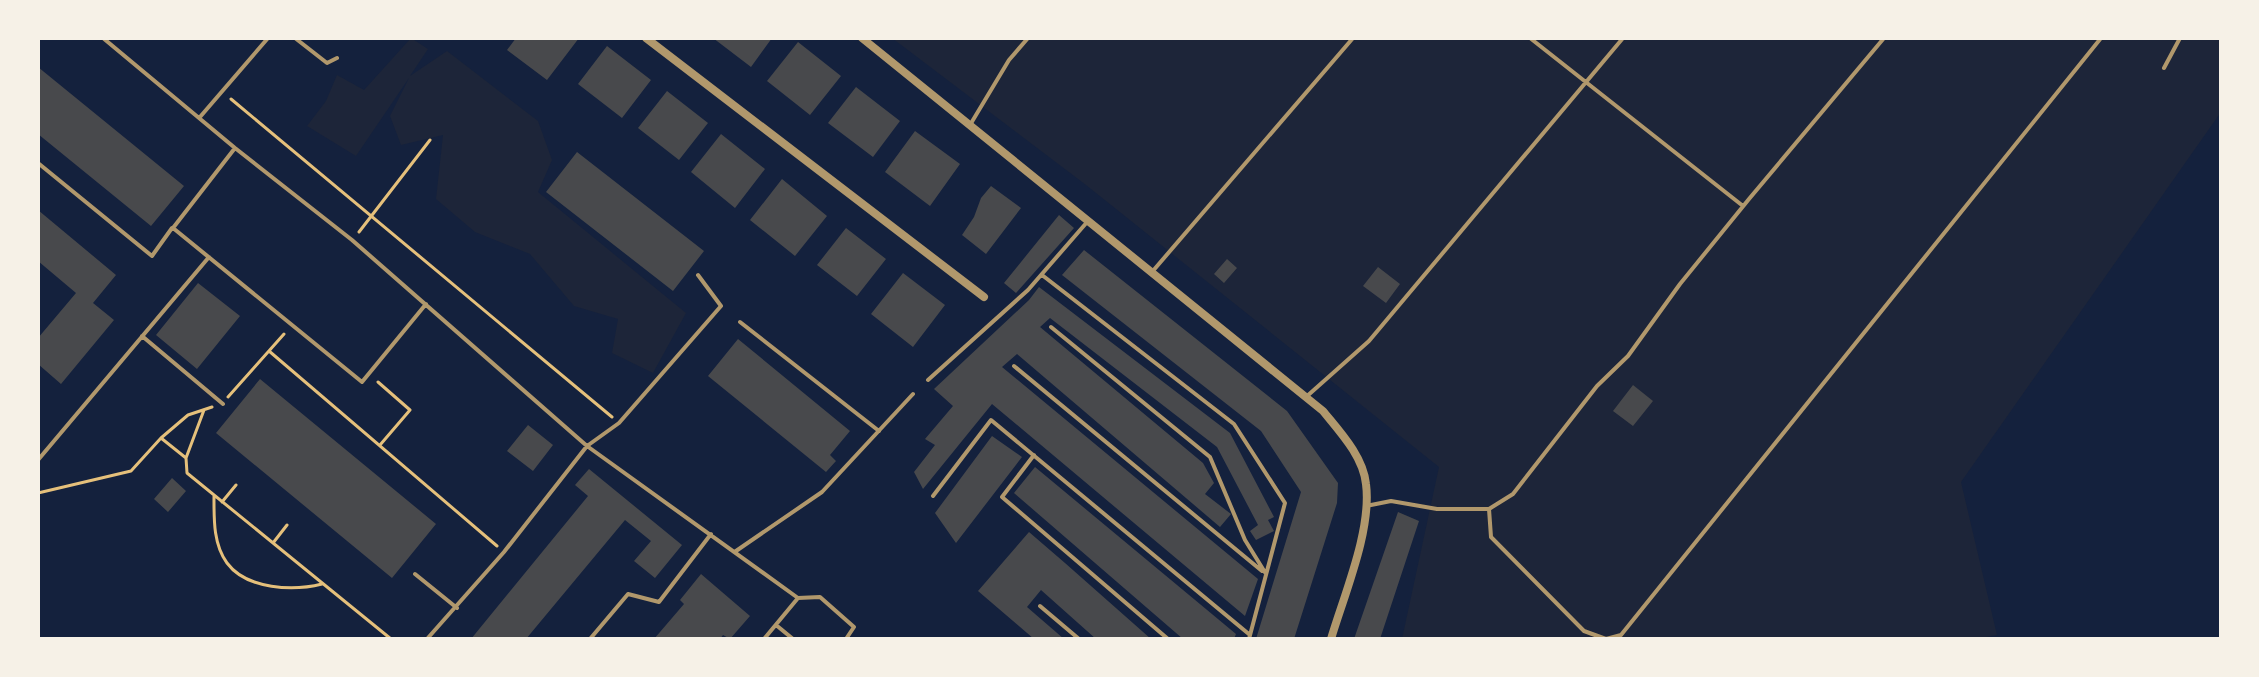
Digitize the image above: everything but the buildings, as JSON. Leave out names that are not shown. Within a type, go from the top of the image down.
[{"type":"street","points":[[646,38],[984,297]]},
{"type":"street","points":[[862,38],[1323,411],[1351,445],[1366,483],[1363,534],[1331,639]]},
{"type":"lane","points":[[103,38],[352,240],[587,446],[798,598],[820,597],[854,627],[846,639]]},
{"type":"lane","points":[[200,117],[268,38]]},
{"type":"lane","points":[[295,38],[327,63],[337,58]]},
{"type":"lane","points":[[970,125],[1009,60],[1028,38]]},
{"type":"lane","points":[[1152,272],[1353,38]]},
{"type":"lane","points":[[1530,38],[1743,206]]},
{"type":"lane","points":[[1306,397],[1369,341],[1623,38]]},
{"type":"lane","points":[[1365,506],[1391,501],[1437,509],[1489,509],[1513,494],[1597,386],[1628,356],[1680,284],[1743,206],[1884,38]]},
{"type":"lane","points":[[1489,509],[1491,537],[1584,631],[1606,639],[1621,635],[2101,38]]},
{"type":"lane","points":[[2164,68],[2180,38]]},
{"type":"lane","points":[[38,163],[152,256],[235,148]]},
{"type":"lane","points":[[928,380],[1028,290],[1089,221]]},
{"type":"lane","points":[[173,228],[362,382],[426,304]]},
{"type":"lane","points":[[38,460],[209,257]]},
{"type":"lane","points":[[427,639],[504,552],[587,446],[619,423],[721,306],[698,275]]},
{"type":"lane","points":[[933,496],[991,420],[1249,637],[1285,503],[1234,424],[1042,275]]},
{"type":"lane","points":[[740,322],[879,431]]},
{"type":"lane","points":[[1051,327],[1210,457],[1245,540],[1266,574]]},
{"type":"lane","points":[[142,336],[223,404]]},
{"type":"lane","points":[[1014,366],[1266,574]]},
{"type":"lane","points":[[736,551],[822,492],[913,394]]},
{"type":"lane","points":[[1034,455],[1002,497],[1168,639]]},
{"type":"lane","points":[[590,639],[628,594],[659,602],[711,534]]},
{"type":"lane","points":[[415,574],[457,608]]},
{"type":"lane","points":[[764,639],[798,598]]},
{"type":"lane","points":[[1040,606],[1079,639]]},
{"type":"lane","points":[[776,625],[793,639]]},
{"type":"path","points":[[222,92],[619,423]]},
{"type":"path","points":[[352,240],[430,140]]},
{"type":"path","points":[[38,493],[131,471],[161,438],[188,415],[223,404],[292,325]]},
{"type":"path","points":[[269,351],[504,552]]},
{"type":"path","points":[[369,374],[410,410],[379,445]]},
{"type":"path","points":[[204,410],[186,458],[187,473],[391,639]]},
{"type":"path","points":[[161,438],[186,458]]},
{"type":"path","points":[[222,502],[236,485]]},
{"type":"path","points":[[214,496],[218,543],[228,565],[248,578],[275,588],[298,589],[323,584]]},
{"type":"path","points":[[273,543],[287,525]]},
{"type":"shaded area","points":[[411,38],[428,49],[410,76],[447,51],[538,121],[552,160],[538,192],[686,313],[653,373],[612,353],[618,319],[574,306],[530,254],[475,232],[436,199],[443,135],[401,145],[390,116],[409,78],[356,156],[307,126],[326,101],[337,75],[364,90]]},
{"type":"shaded area","points":[[892,38],[2221,38],[2221,112],[1961,482],[1997,635],[1976,639],[1402,639],[1439,467],[1086,185]]}]
